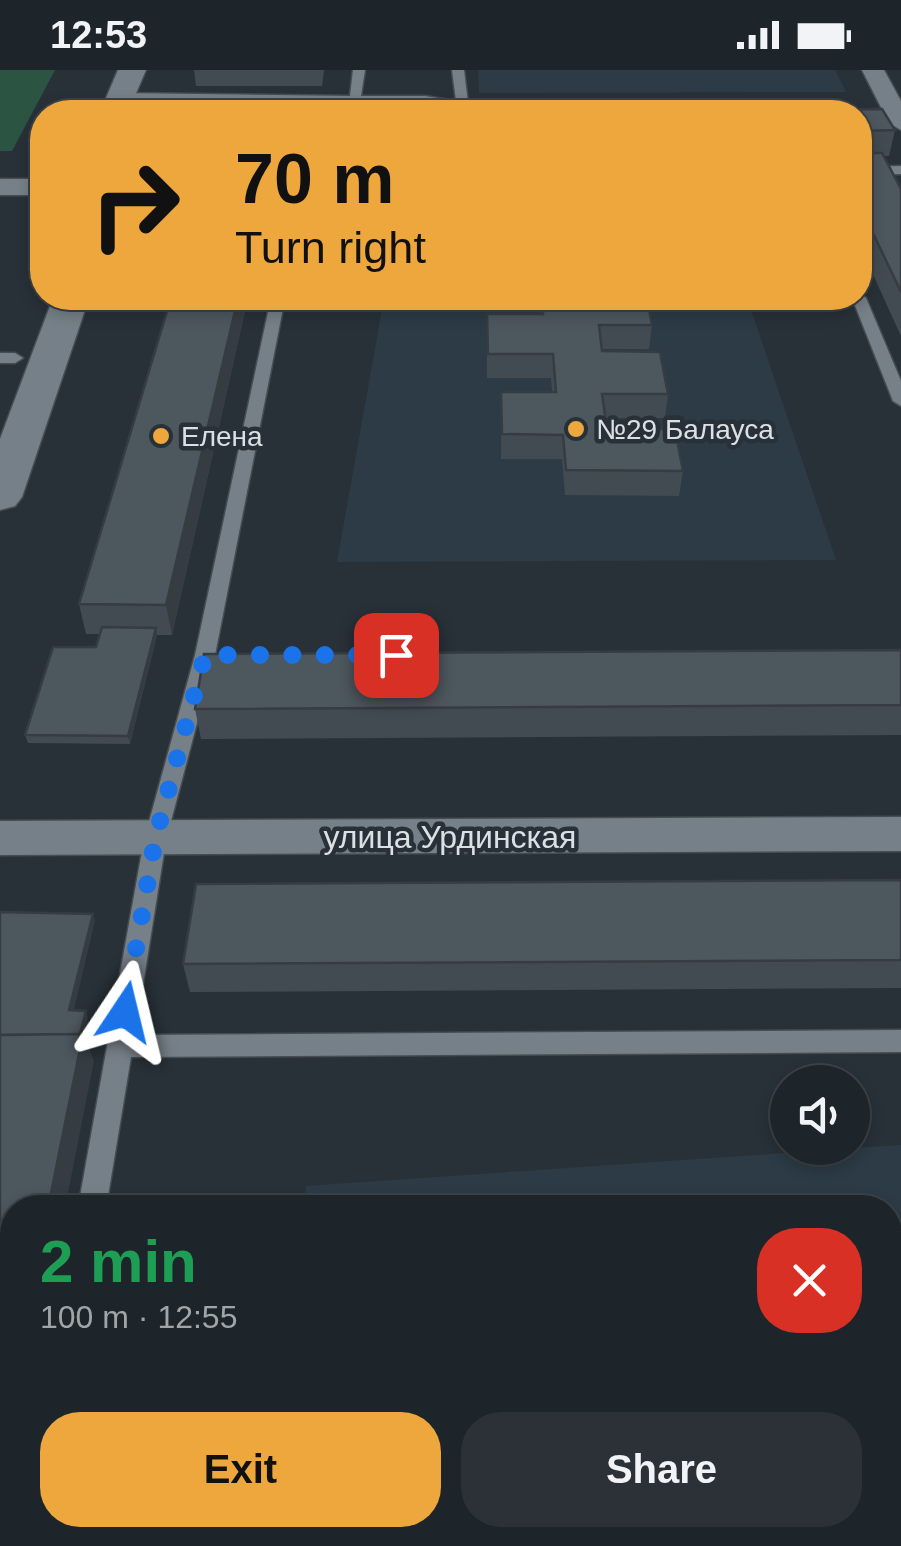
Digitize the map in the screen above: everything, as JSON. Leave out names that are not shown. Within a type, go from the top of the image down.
[{"type":"main road","points":[[132,70],[135,98]]},
{"type":"main road","points":[[0,395],[8,358],[32,310]]},
{"type":"main road","points":[[0,497],[67,310]]},
{"type":"street","points":[[873,70],[894,95],[901,123]]},
{"type":"street","points":[[0,187],[30,187]]},
{"type":"street","name":"улица Урдинская","points":[[0,838],[901,834]]},
{"type":"lane","points":[[355,99],[359,70]]},
{"type":"lane","points":[[458,70],[466,100]]},
{"type":"lane","points":[[135,98],[425,100]]},
{"type":"lane","points":[[872,171],[901,170]]},
{"type":"lane","points":[[94,1195],[155,840],[215,655],[276,310]]},
{"type":"lane","points":[[864,310],[900,395]]},
{"type":"lane","points":[[119,1046],[901,1041]]},
{"type":"shaded area","points":[[478,70],[835,70],[846,92],[479,93]]},
{"type":"shaded area","name":"№29 Балауса","points":[[382,310],[751,310],[836,560],[337,562]]},
{"type":"shaded area","points":[[901,1145],[901,1195],[305,1195],[306,1186],[770,1154],[770,1165],[870,1165],[870,1147]]},
{"type":"green space","points":[[0,70],[55,70],[39,100],[30,100],[30,117],[12,151],[0,151]]},
{"type":"building","points":[[872,109],[882,109],[895,130],[872,131]]},
{"type":"building","points":[[872,153],[882,153],[901,189],[901,292],[872,231]]},
{"type":"building","points":[[167,310],[235,310],[166,605],[79,604]]},
{"type":"building","points":[[542,310],[649,310],[652,325],[599,325],[602,351],[660,352],[668,394],[602,394],[607,429],[675,429],[683,471],[566,470],[563,435],[502,434],[501,392],[556,392],[553,354],[488,354],[487,314],[543,314]]},
{"type":"building","points":[[102,627],[156,628],[128,736],[25,735],[53,647],[96,647]]},
{"type":"building","points":[[901,650],[901,705],[195,709],[204,654]]},
{"type":"building","points":[[901,880],[901,960],[183,964],[196,884]]},
{"type":"building","points":[[0,912],[93,914],[69,1010],[86,1011],[80,1034],[0,1035]]},
{"type":"building","points":[[83,1034],[51,1195],[0,1195],[0,1035]]},
{"type":"place","name":"№29 Балауса","points":[[576,429]]},
{"type":"place","name":"Елена","points":[[161,436]]},
{"type":"route","points":[[125,1012],[155,840],[205,655],[396,655]]}]
